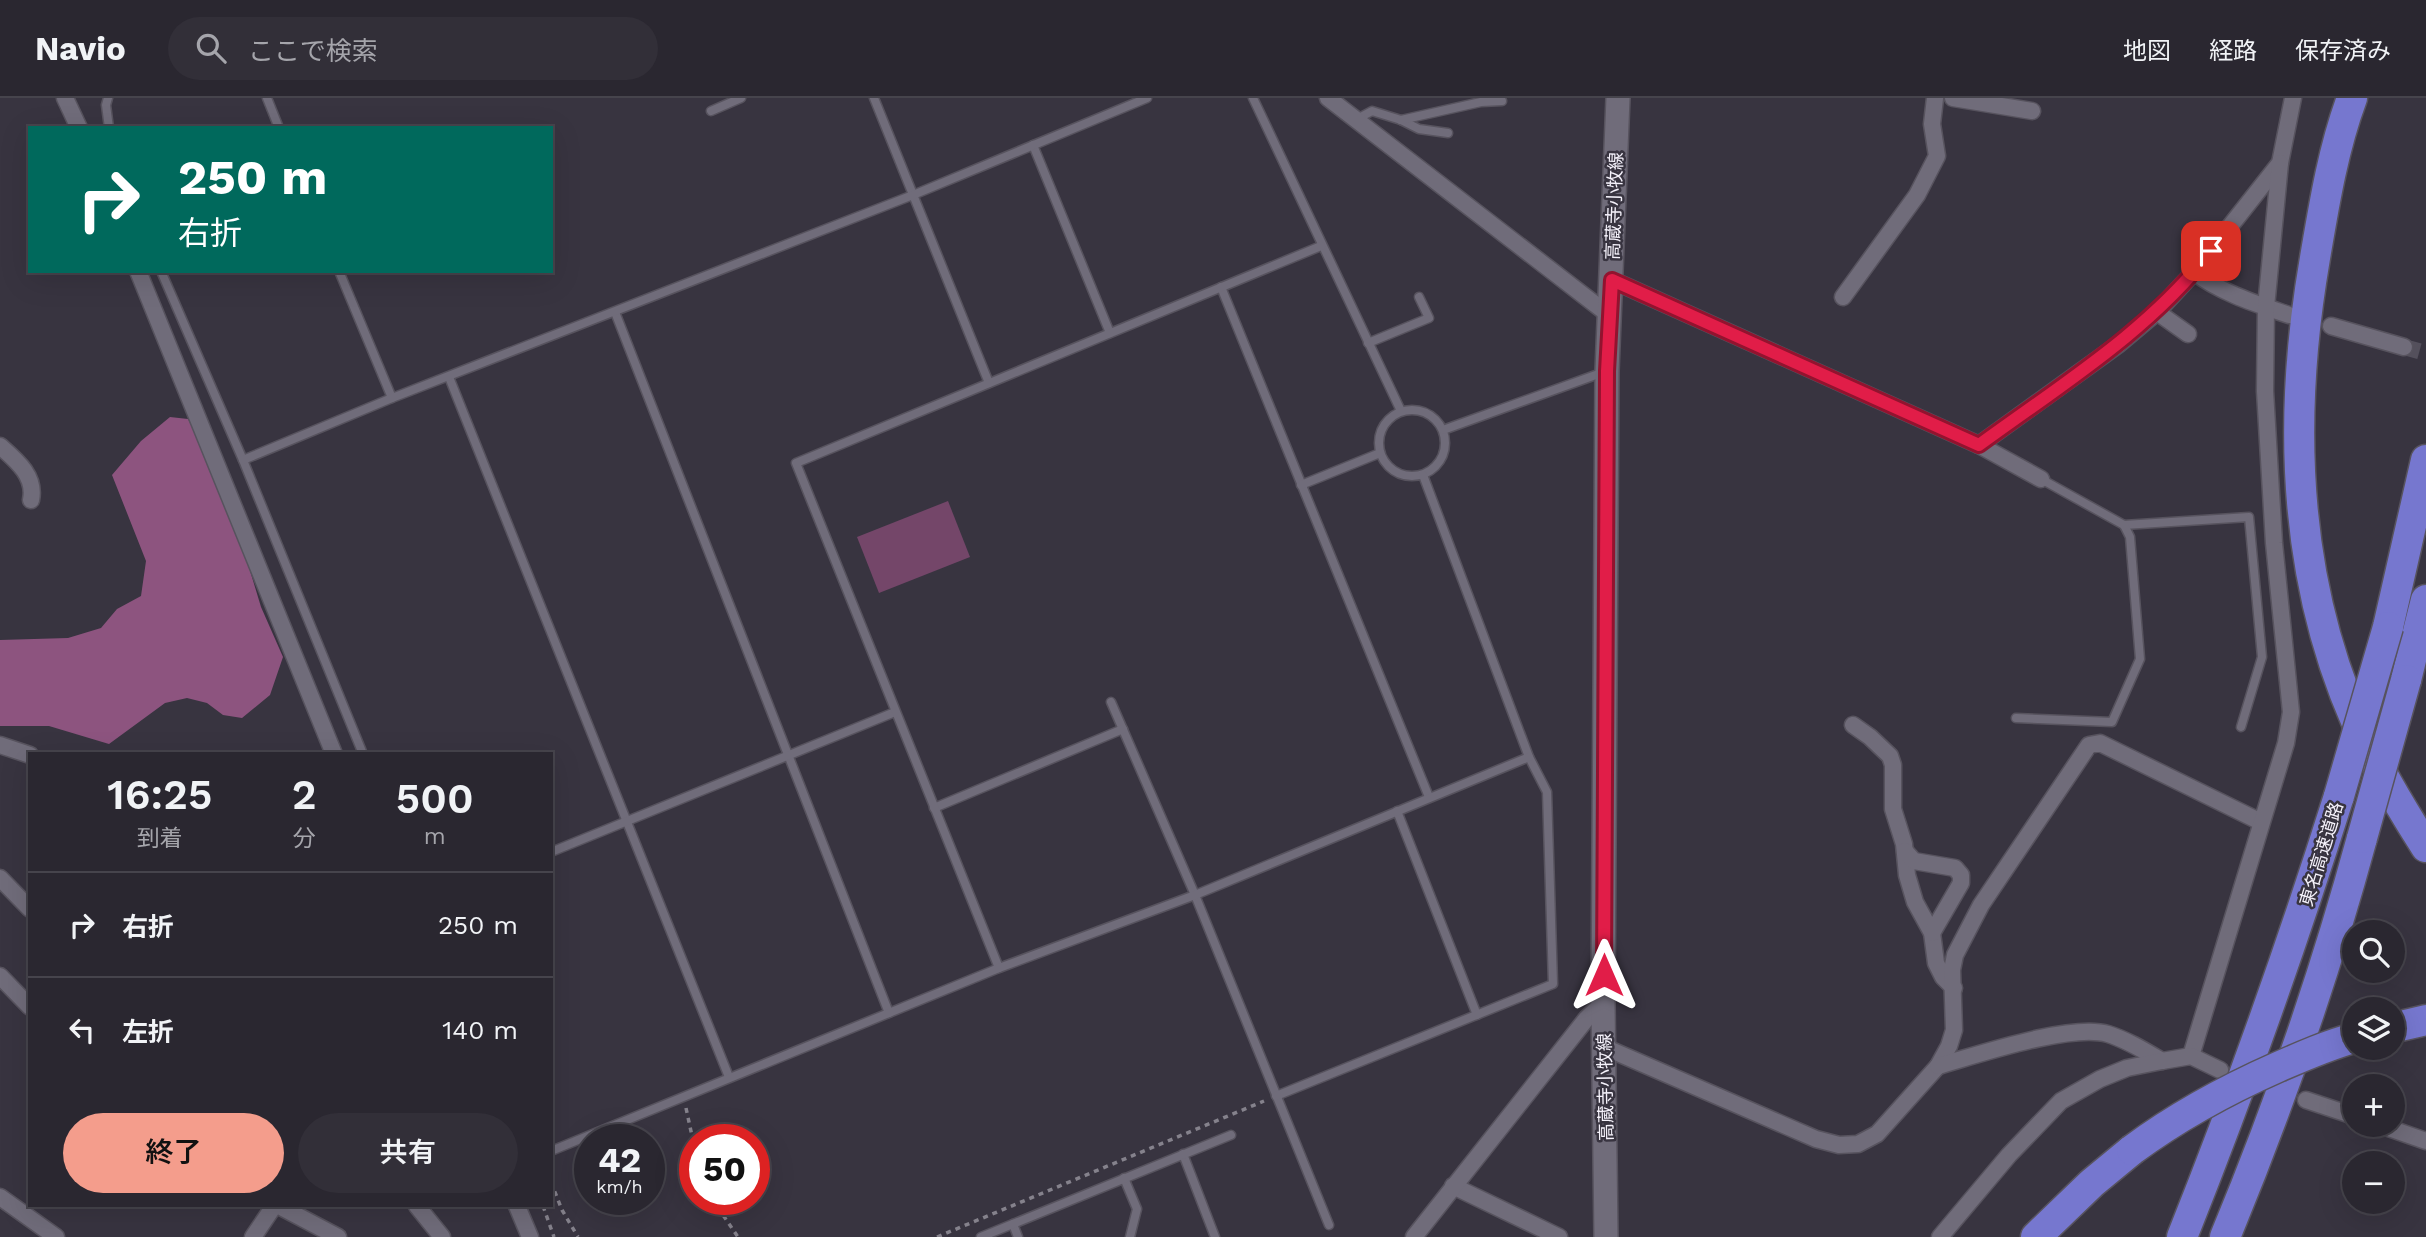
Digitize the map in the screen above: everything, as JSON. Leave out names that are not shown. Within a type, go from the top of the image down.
[{"type":"highway","points":[[2352,98],[2325,196],[2300,363],[2298,439],[2301,509],[2311,576],[2324,631],[2343,686],[2369,749],[2396,800],[2426,847]]},
{"type":"highway","name":"東名高速道路","points":[[2182,1237],[2263,1027],[2297,930],[2388,627],[2426,460]]},
{"type":"highway","name":"東名高速道路","points":[[2225,1237],[2251,1176],[2326,961],[2426,600]]},
{"type":"highway","points":[[2405,1025],[2426,1020]]},
{"type":"highway","points":[[2036,1237],[2065,1208],[2165,1125],[2210,1099],[2296,1059],[2342,1042]]},
{"type":"main road","name":"高蔵寺小牧線","points":[[1606,1237],[1603,1003],[1607,371],[1618,98]]},
{"type":"street","points":[[65,98],[78,126]]},
{"type":"street","points":[[1328,98],[1609,315]]},
{"type":"street","points":[[1843,297],[1917,195],[1937,156],[1932,124],[1936,98]]},
{"type":"street","points":[[1952,98],[2032,111]]},
{"type":"street","points":[[2191,1056],[2286,743],[2291,712],[2274,543],[2265,391],[2266,307],[2280,163],[2293,98]]},
{"type":"street","points":[[1979,445],[2119,344],[2157,312],[2194,272],[2280,163]]},
{"type":"street","points":[[2194,272],[2204,280],[2288,315]]},
{"type":"street","points":[[139,273],[333,752]]},
{"type":"street","points":[[1612,280],[1979,445],[2042,479]]},
{"type":"street","points":[[2157,312],[2188,334]]},
{"type":"street","points":[[2331,326],[2403,347]]},
{"type":"street","points":[[0,446],[16,459],[30,478],[33,491],[31,500]]},
{"type":"street","points":[[1853,725],[1890,756],[1893,765],[1893,810],[1905,851],[1907,875],[1916,902],[1932,933],[1936,963],[1942,977],[1954,988]]},
{"type":"street","points":[[1604,1047],[1816,1139],[1839,1145],[1858,1144],[1877,1133],[1938,1066],[1954,1030],[1952,970],[1955,955],[1968,929],[2089,745],[2100,743],[2261,822]]},
{"type":"street","points":[[0,745],[28,754]]},
{"type":"street","points":[[1905,851],[1914,860],[1955,868],[1961,875],[1961,883],[1932,933]]},
{"type":"street","points":[[0,878],[28,907]]},
{"type":"street","points":[[0,976],[28,1005]]},
{"type":"street","points":[[1414,1237],[1587,1018],[1603,1003]]},
{"type":"street","points":[[1938,1066],[2009,1046],[2084,1030],[2116,1037],[2162,1061]]},
{"type":"street","points":[[1940,1237],[2009,1154],[2061,1101],[2100,1079],[2162,1061],[2191,1056],[2220,1070]]},
{"type":"street","points":[[2306,1100],[2342,1112]]},
{"type":"street","points":[[2405,1134],[2426,1141]]},
{"type":"street","points":[[1453,1186],[1559,1237]]},
{"type":"street","points":[[0,1197],[56,1237]]},
{"type":"street","points":[[253,1237],[275,1207]]},
{"type":"street","points":[[278,1207],[338,1237]]},
{"type":"street","points":[[418,1207],[442,1237]]},
{"type":"street","points":[[517,1207],[530,1237]]},
{"type":"lane","points":[[108,98],[106,105],[109,126]]},
{"type":"lane","points":[[267,98],[278,126]]},
{"type":"lane","points":[[711,111],[741,98]]},
{"type":"lane","points":[[874,98],[989,383]]},
{"type":"lane","points":[[243,460],[392,398],[913,195],[1147,98]]},
{"type":"lane","points":[[1253,98],[1401,411]]},
{"type":"lane","points":[[1401,120],[1481,102],[1502,101]]},
{"type":"lane","points":[[1357,119],[1372,111],[1419,129],[1448,133]]},
{"type":"lane","points":[[1033,145],[1110,333]]},
{"type":"lane","points":[[999,968],[796,463],[1321,246]]},
{"type":"lane","points":[[162,273],[243,460],[362,752]]},
{"type":"lane","points":[[340,273],[392,398]]},
{"type":"lane","points":[[1221,287],[1429,797]]},
{"type":"lane","points":[[1368,343],[1429,318],[1419,296]]},
{"type":"lane","points":[[615,312],[889,1013]]},
{"type":"lane","points":[[1443,430],[1607,371]]},
{"type":"lane","points":[[449,377],[729,1077]]},
{"type":"lane","points":[[1413,409],[1426,412],[1436,419],[1443,430],[1446,444],[1443,457],[1434,468],[1423,475],[1410,477],[1397,473],[1387,465],[1380,453],[1382,428],[1390,418],[1401,411],[1413,409]]},
{"type":"lane","points":[[1301,485],[1380,453]]},
{"type":"lane","points":[[1276,1096],[1553,984],[1547,792],[1529,757],[1423,475]]},
{"type":"lane","points":[[2042,479],[2124,525],[2249,517],[2262,657],[2241,727]]},
{"type":"lane","points":[[2016,718],[2112,722],[2140,659],[2130,537],[2124,525]]},
{"type":"lane","points":[[1111,702],[1195,895],[1329,1225]]},
{"type":"lane","points":[[553,851],[895,712]]},
{"type":"lane","points":[[934,808],[1123,729]]},
{"type":"lane","points":[[553,1150],[999,968],[1195,895],[1529,757]]},
{"type":"lane","points":[[1397,811],[1477,1015]]},
{"type":"lane","points":[[981,1237],[1230,1135]]},
{"type":"lane","points":[[1183,1154],[1215,1237]]},
{"type":"lane","points":[[1124,1178],[1137,1209],[1130,1237]]},
{"type":"lane","points":[[1013,1224],[1018,1237]]},
{"type":"path","points":[[684,1096],[690,1124]]},
{"type":"path","points":[[937,1237],[1276,1096]]},
{"type":"path","points":[[553,1187],[562,1210],[578,1237]]},
{"type":"path","points":[[543,1207],[554,1237]]},
{"type":"path","points":[[723,1215],[738,1237]]},
{"type":"shaded area","points":[[170,417],[188,419],[236,524],[261,607],[283,657],[270,695],[242,718],[223,715],[207,703],[187,698],[165,703],[109,744],[49,726],[0,726],[0,640],[68,638],[101,628],[117,609],[141,596],[146,561],[112,475],[141,441]]},
{"type":"shaded area","points":[[948,501],[970,557],[879,593],[857,537]]},
{"type":"tunnel","points":[[2404,347],[2426,353]]},
{"type":"route","points":[[1604,975],[1607,371],[1612,280],[1979,445],[2119,344],[2157,312],[2211,251]]}]
